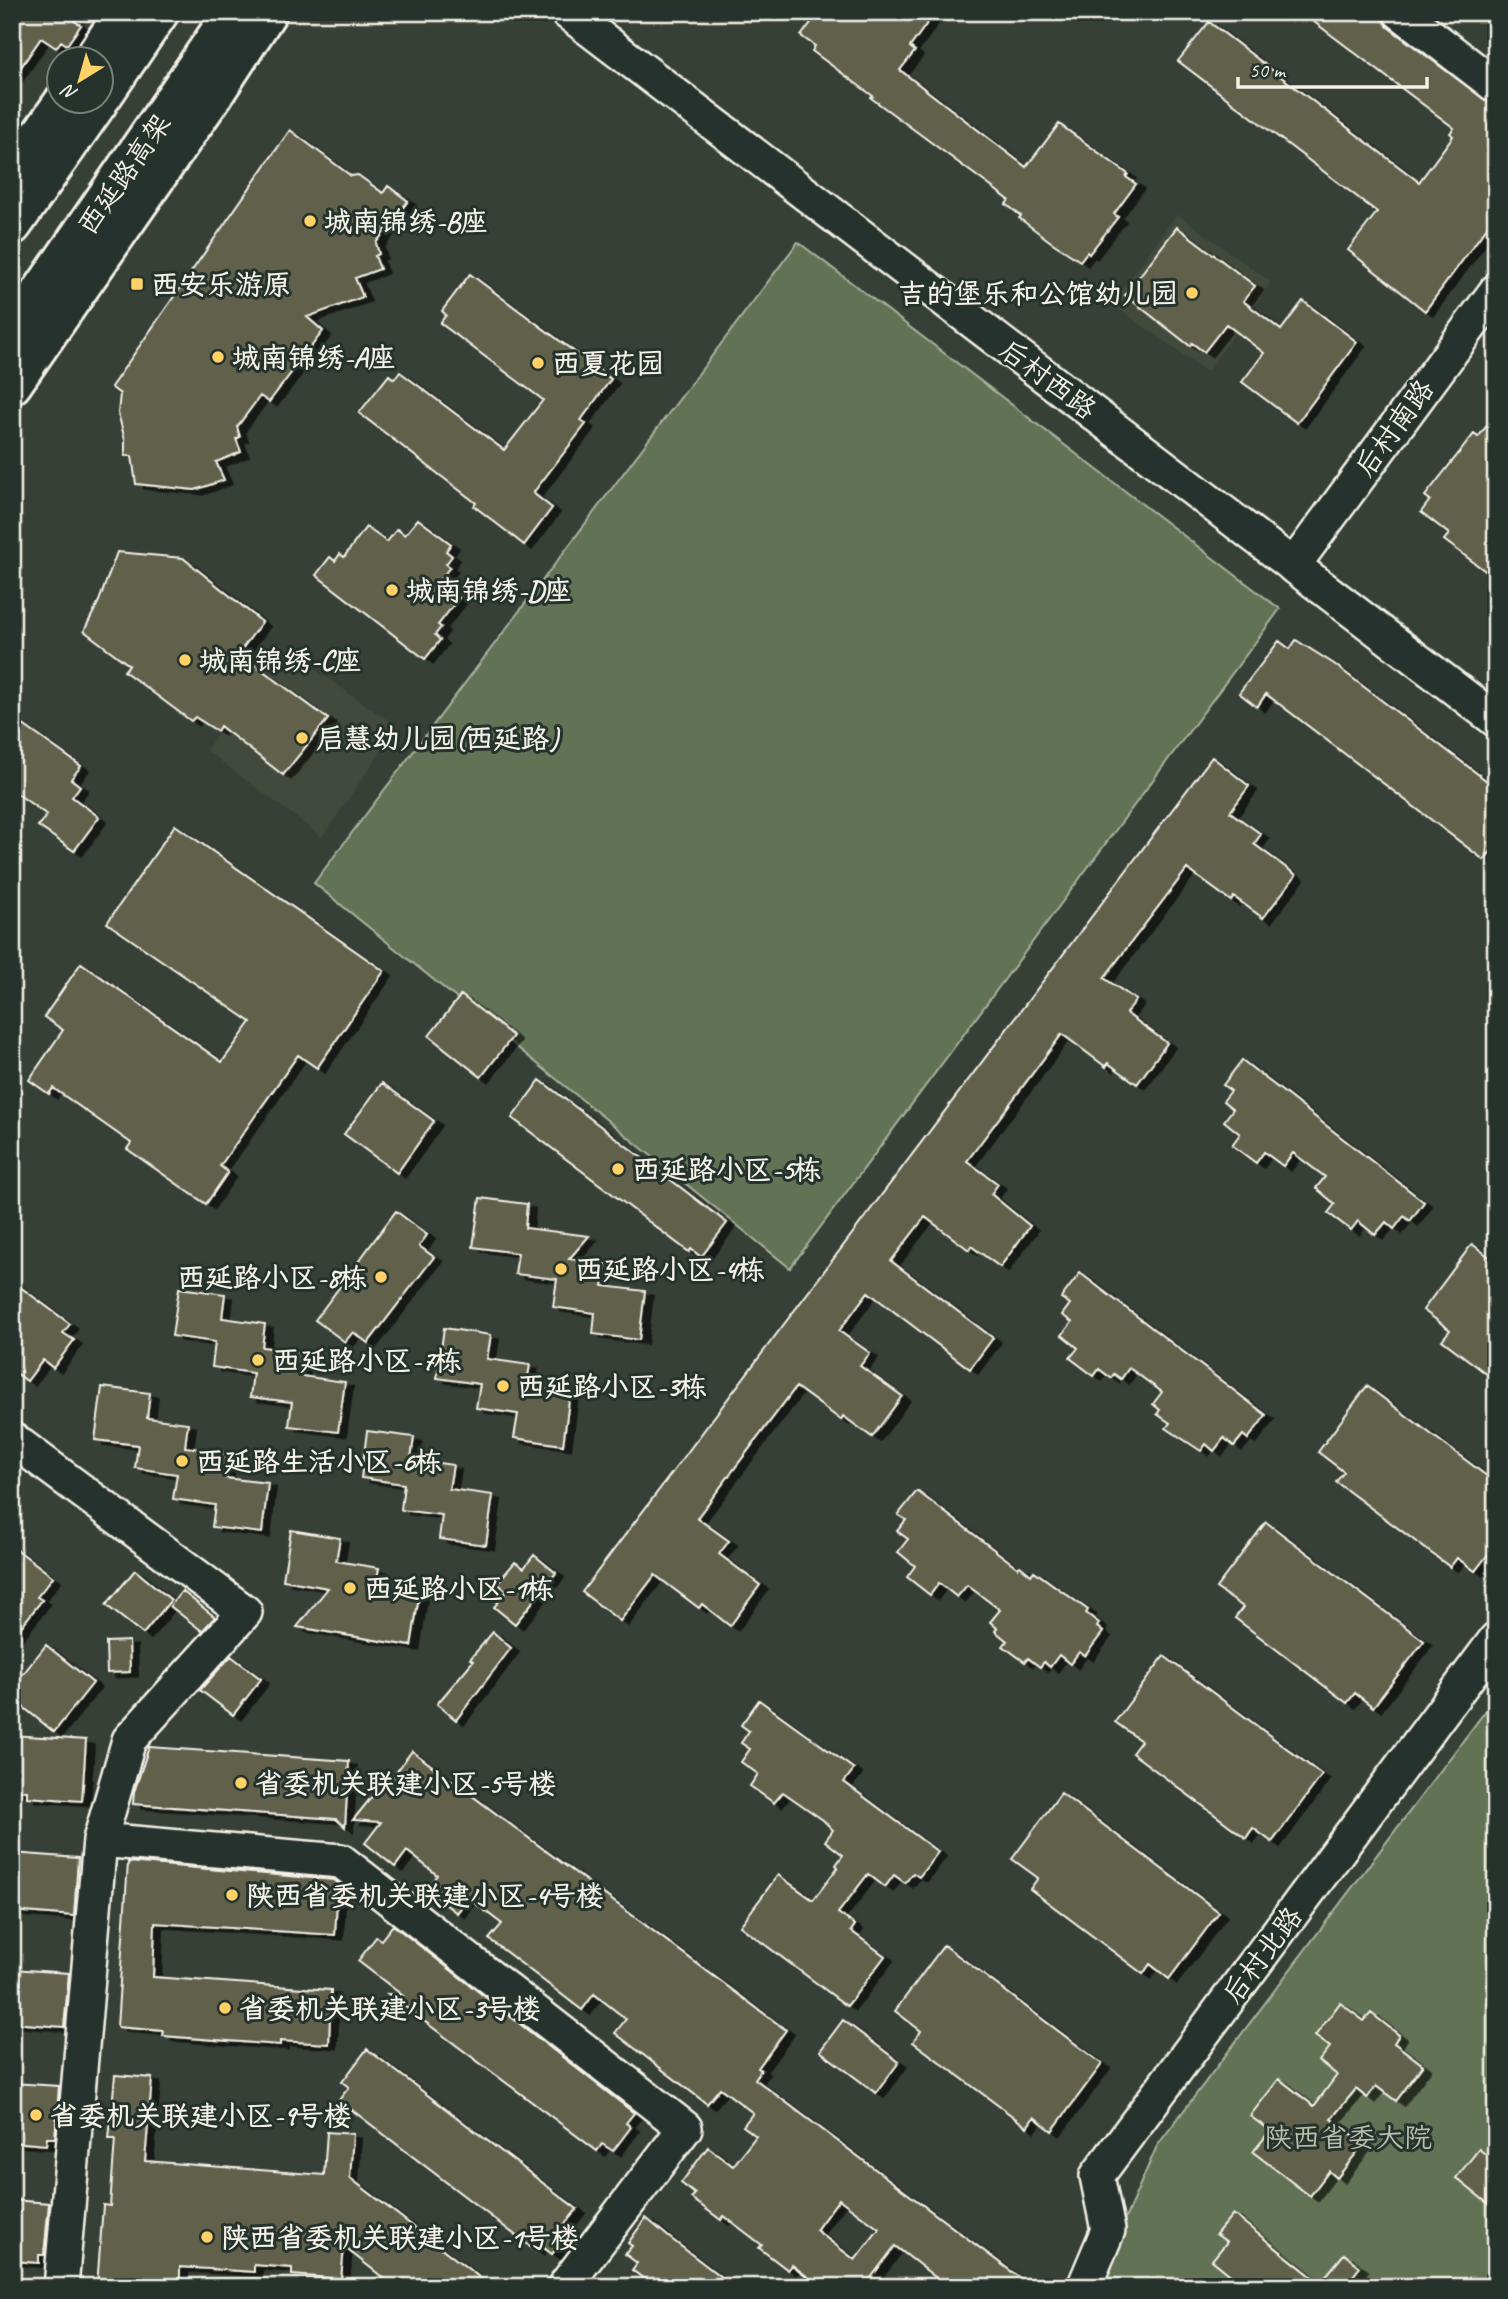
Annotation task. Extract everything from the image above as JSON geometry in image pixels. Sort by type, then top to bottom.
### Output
[{"type":"main road","points":[[102,46],[125,12]]},
{"type":"main road","points":[[116,75],[159,12]]},
{"type":"main road","name":"西延路高架","points":[[12,335],[234,12]]},
{"type":"main road","points":[[12,384],[267,12]]},
{"type":"main road","points":[[12,176],[54,116]]},
{"type":"main road","points":[[12,225],[88,116]]},
{"type":"street","name":"后村西路","points":[[566,12],[1496,720]]},
{"type":"street","points":[[1399,12],[1496,86]]},
{"type":"street","name":"后村南路","points":[[1293,566],[1496,291]]},
{"type":"street","points":[[12,1439],[245,1612],[129,1740],[100,1840],[61,2287]]},
{"type":"street","name":"后村北路","points":[[1084,2287],[1108,2230],[1097,2176],[1496,1639]]},
{"type":"street","points":[[100,1840],[341,1861],[685,2128],[564,2287]]},
{"type":"shaded area","name":"吉的堡乐和公馆幼儿园","points":[[1177,214],[1271,282],[1207,372],[1112,304]]},
{"type":"shaded area","name":"启慧幼儿园(西延路)","points":[[281,646],[398,727],[322,837],[206,750]]},
{"type":"green space","points":[[798,242],[1280,609],[790,1268],[314,883]]},
{"type":"green space","name":"陕西省委大院","points":[[1496,1697],[1496,2287],[1095,2287],[1157,2146]]},
{"type":"building","points":[[12,12],[80,12],[74,21],[81,25],[67,45],[61,41],[57,46],[53,46],[41,38],[12,80]]},
{"type":"building","points":[[819,12],[935,12],[910,47],[915,51],[900,70],[1026,167],[1059,124],[1128,174],[1126,177],[1136,184],[1114,214],[1118,217],[1089,254],[1087,252],[1080,261],[1051,242],[1019,218],[1021,216],[1006,204],[1009,200],[812,51],[815,46],[801,36]]},
{"type":"building","points":[[1301,12],[1381,12],[1388,27],[1496,108],[1496,215],[1425,311],[1348,250],[1377,212],[1178,61],[1209,22],[1419,182],[1453,136],[1450,133],[1454,128]]},
{"type":"building","points":[[290,130],[351,176],[358,175],[383,193],[388,186],[408,201],[376,243],[379,254],[375,256],[380,269],[355,278],[363,297],[307,317],[323,331],[269,402],[260,396],[237,427],[240,437],[236,439],[241,452],[216,462],[224,480],[195,490],[136,484],[132,456],[125,456],[125,440],[118,413],[120,394],[111,387]]},
{"type":"building","points":[[1177,227],[1255,286],[1243,301],[1281,330],[1303,301],[1357,342],[1297,423],[1242,382],[1264,353],[1226,324],[1204,352],[1192,343],[1190,346],[1125,295]]},
{"type":"building","points":[[470,274],[611,379],[581,420],[586,424],[533,493],[552,508],[524,545],[474,506],[476,503],[359,413],[389,375],[394,379],[400,372],[504,450],[543,400],[440,323],[446,315],[442,311]]},
{"type":"building","points":[[1496,414],[1496,579],[1444,540],[1449,534],[1421,512],[1430,500],[1425,496],[1474,434],[1478,437]]},
{"type":"building","name":"城南锦绣-D座","points":[[418,519],[451,544],[446,551],[452,556],[446,564],[450,567],[438,582],[459,598],[438,625],[441,627],[435,635],[440,640],[425,659],[316,575],[330,557],[335,561],[340,554],[344,557],[366,527],[387,542],[397,529],[405,535]]},
{"type":"building","name":"城南锦绣-C座","points":[[117,552],[183,558],[262,622],[239,653],[328,719],[283,775],[220,726],[217,731],[195,717],[191,721],[124,671],[129,665],[84,631],[99,601]]},
{"type":"building","points":[[1296,640],[1334,664],[1496,788],[1496,845],[1484,860],[1266,694],[1257,707],[1239,693],[1279,641],[1290,649]]},
{"type":"building","points":[[12,717],[81,766],[71,779],[80,786],[72,797],[99,817],[74,851],[38,826],[47,815],[12,790]]},
{"type":"building","points":[[1212,757],[1249,786],[1230,812],[1261,834],[1254,844],[1296,875],[1263,918],[1234,897],[1231,901],[1187,869],[1104,978],[1136,1000],[1126,1013],[1167,1043],[1137,1084],[1108,1063],[1106,1067],[1062,1034],[967,1161],[998,1184],[991,1194],[1030,1226],[1000,1267],[971,1246],[969,1250],[925,1217],[891,1261],[993,1338],[970,1369],[868,1292],[839,1331],[870,1353],[860,1366],[902,1396],[872,1437],[843,1416],[841,1420],[796,1387],[697,1518],[729,1541],[719,1554],[760,1585],[730,1626],[702,1604],[699,1608],[655,1575],[620,1621],[582,1592]]},
{"type":"building","points":[[175,825],[384,971],[317,1068],[298,1055],[220,1166],[228,1172],[206,1204],[127,1149],[131,1143],[53,1088],[49,1094],[29,1080],[63,1030],[44,1017],[81,963],[222,1062],[251,1022],[107,923]]},
{"type":"building","points":[[461,995],[513,1036],[481,1077],[429,1036]]},
{"type":"building","points":[[1242,1060],[1424,1202],[1410,1221],[1404,1216],[1394,1229],[1386,1222],[1375,1235],[1358,1221],[1351,1230],[1328,1213],[1335,1204],[1316,1188],[1325,1177],[1293,1153],[1283,1166],[1264,1152],[1256,1163],[1232,1145],[1240,1134],[1224,1121],[1233,1109],[1223,1101],[1231,1091],[1223,1085]]},
{"type":"building","name":"西延路小区-5栋","points":[[540,1080],[727,1223],[701,1257],[691,1249],[689,1252],[512,1118]]},
{"type":"building","points":[[382,1083],[434,1121],[397,1173],[344,1134]]},
{"type":"building","name":"西延路小区-4栋","points":[[480,1198],[527,1204],[525,1228],[589,1236],[569,1259],[606,1264],[603,1286],[645,1291],[639,1340],[593,1334],[595,1313],[553,1307],[557,1279],[515,1274],[518,1253],[473,1247]]},
{"type":"building","name":"西延路小区-8栋","points":[[396,1211],[427,1235],[419,1246],[434,1257],[368,1343],[353,1332],[345,1342],[315,1320]]},
{"type":"building","points":[[1472,1244],[1496,1262],[1496,1381],[1442,1340],[1450,1330],[1423,1310]]},
{"type":"building","points":[[1080,1273],[1266,1415],[1248,1439],[1243,1435],[1234,1446],[1224,1438],[1214,1451],[1206,1444],[1201,1451],[1166,1428],[1170,1423],[1157,1414],[1160,1410],[1153,1404],[1162,1392],[1129,1368],[1121,1379],[1114,1374],[1111,1378],[1099,1369],[1094,1376],[1070,1358],[1078,1348],[1062,1335],[1072,1322],[1062,1315],[1070,1304],[1061,1298]]},
{"type":"building","points":[[12,1281],[70,1324],[63,1333],[74,1340],[53,1368],[43,1360],[27,1381],[12,1370]]},
{"type":"building","name":"西延路小区-7栋","points":[[179,1288],[225,1294],[222,1318],[265,1324],[262,1347],[304,1353],[301,1376],[345,1382],[338,1432],[289,1426],[292,1402],[250,1397],[253,1373],[212,1367],[215,1342],[172,1336]]},
{"type":"building","name":"西延路小区-3栋","points":[[444,1328],[491,1335],[487,1359],[530,1365],[526,1387],[570,1393],[563,1445],[514,1438],[518,1414],[476,1408],[480,1384],[437,1378]]},
{"type":"building","points":[[1367,1386],[1496,1483],[1496,1544],[1475,1571],[1457,1558],[1450,1567],[1336,1482],[1344,1472],[1318,1452]]},
{"type":"building","name":"西延路生活小区-6栋","points":[[102,1387],[150,1393],[147,1418],[188,1423],[185,1447],[228,1453],[225,1478],[268,1483],[262,1533],[212,1527],[215,1505],[173,1499],[177,1474],[135,1468],[138,1445],[95,1440]]},
{"type":"building","points":[[367,1431],[414,1437],[411,1459],[453,1465],[449,1489],[493,1495],[486,1545],[439,1539],[442,1515],[401,1510],[404,1484],[361,1478]]},
{"type":"building","points":[[917,1491],[1018,1568],[1020,1566],[1031,1575],[1034,1571],[1088,1610],[1086,1613],[1099,1623],[1097,1627],[1103,1632],[1085,1656],[1079,1652],[1070,1664],[1059,1655],[1050,1667],[1044,1662],[1040,1667],[1028,1658],[1025,1662],[1003,1646],[1007,1641],[995,1631],[997,1628],[990,1622],[1000,1610],[967,1585],[957,1597],[939,1583],[930,1595],[907,1577],[915,1566],[898,1552],[908,1539],[897,1531],[906,1520],[898,1515]]},
{"type":"building","points":[[1266,1522],[1424,1641],[1373,1707],[1355,1693],[1347,1703],[1235,1618],[1243,1607],[1216,1588]]},
{"type":"building","name":"西延路小区-1栋","points":[[291,1530],[340,1538],[336,1561],[379,1568],[375,1589],[419,1596],[411,1646],[297,1627],[328,1588],[283,1580]]},
{"type":"building","points":[[12,1546],[53,1577],[37,1597],[42,1600],[12,1638]]},
{"type":"building","points":[[534,1555],[556,1573],[515,1624],[494,1607],[507,1591],[497,1583],[515,1562],[524,1568]]},
{"type":"building","points":[[135,1570],[171,1600],[143,1634],[106,1605]]},
{"type":"building","points":[[182,1591],[215,1617],[202,1631],[170,1606]]},
{"type":"building","points":[[493,1632],[511,1648],[456,1720],[437,1704]]},
{"type":"building","points":[[129,1641],[130,1672],[107,1673],[106,1642]]},
{"type":"building","points":[[46,1645],[93,1683],[54,1732],[12,1698],[12,1688]]},
{"type":"building","points":[[231,1656],[261,1679],[233,1715],[200,1690]]},
{"type":"building","points":[[1164,1656],[1322,1775],[1272,1842],[1253,1828],[1246,1838],[1132,1753],[1141,1741],[1115,1722]]},
{"type":"building","points":[[759,1700],[854,1769],[844,1782],[938,1852],[919,1877],[913,1873],[905,1883],[894,1875],[885,1887],[868,1874],[838,1913],[855,1925],[851,1931],[885,1956],[847,2006],[740,1926],[778,1875],[813,1900],[838,1867],[836,1865],[843,1855],[825,1841],[833,1830],[823,1820],[783,1792],[774,1803],[750,1786],[758,1774],[741,1762],[750,1749],[741,1743],[749,1731],[741,1725]]},
{"type":"building","points":[[12,1735],[86,1740],[82,1801],[27,1797],[27,1791],[12,1790]]},
{"type":"building","name":"省委机关联建小区-5号楼","points":[[149,1747],[349,1761],[345,1827],[336,1819],[133,1804],[134,1792]]},
{"type":"building","points":[[412,1751],[786,2030],[758,2068],[761,2070],[755,2079],[1032,2287],[948,2287],[895,2246],[864,2287],[821,2287],[792,2265],[788,2270],[759,2248],[762,2245],[724,2216],[721,2220],[691,2198],[695,2194],[681,2183],[708,2147],[733,2166],[756,2136],[743,2126],[753,2113],[720,2088],[707,2104],[615,2033],[626,2019],[594,1994],[582,2010],[489,1939],[502,1924],[468,1898],[457,1913],[426,1890],[437,1875],[407,1851],[395,1867],[365,1843],[381,1822],[353,1820],[382,1784],[385,1787]],"holes":[[[839,2199],[879,2229],[855,2260],[816,2230]]]},
{"type":"building","points":[[1061,1793],[1219,1912],[1169,1979],[1150,1964],[1143,1974],[1030,1889],[1038,1878],[1012,1859]]},
{"type":"building","points":[[12,1853],[78,1858],[74,1916],[12,1911]]},
{"type":"building","points":[[128,1862],[334,1880],[338,1883],[335,1935],[155,1923],[153,1977],[331,1990],[329,2044],[280,2041],[280,2045],[163,2036],[164,2031],[117,2027]]},
{"type":"building","points":[[393,1925],[634,2113],[626,2123],[631,2127],[613,2151],[602,2144],[597,2151],[388,1994],[402,1995],[358,1961],[376,1937],[381,1940]]},
{"type":"building","points":[[944,1945],[1102,2064],[1052,2131],[1034,2117],[1027,2127],[913,2042],[921,2031],[895,2011]]},
{"type":"building","points":[[12,1969],[69,1973],[64,2027],[12,2023]]},
{"type":"building","points":[[1340,2003],[1364,2021],[1371,2013],[1399,2035],[1394,2043],[1423,2065],[1396,2101],[1376,2086],[1367,2098],[1356,2089],[1331,2119],[1364,2143],[1337,2178],[1329,2171],[1310,2196],[1253,2152],[1270,2131],[1250,2116],[1279,2079],[1314,2106],[1337,2075],[1319,2061],[1330,2047],[1315,2036]]},
{"type":"building","points":[[843,2020],[899,2062],[876,2093],[820,2051]]},
{"type":"building","points":[[367,2049],[577,2209],[565,2224],[572,2228],[552,2254],[540,2245],[536,2251],[339,2100],[349,2087],[342,2082]]},
{"type":"building","points":[[115,2075],[152,2078],[145,2161],[324,2175],[327,2132],[353,2134],[350,2178],[492,2287],[395,2287],[344,2247],[341,2279],[292,2275],[292,2268],[254,2265],[254,2272],[180,2267],[180,2287],[97,2287],[103,2205],[110,2206],[115,2139],[109,2139]]},
{"type":"building","name":"省委机关联建小区-9号楼","points":[[12,2083],[59,2086],[55,2138],[47,2138],[46,2145],[12,2142]]},
{"type":"building","points":[[1479,2149],[1496,2163],[1496,2210],[1456,2178]]},
{"type":"building","points":[[12,2200],[49,2203],[44,2255],[39,2255],[39,2263],[12,2261]]},
{"type":"building","points":[[1233,2214],[1320,2283],[1344,2254],[1360,2267],[1344,2287],[1245,2287],[1212,2260],[1227,2242],[1216,2234]]},
{"type":"building","points":[[646,2218],[734,2287],[655,2287],[632,2270],[637,2263],[625,2254],[632,2246],[628,2243]]},
{"type":"place","name":"城南锦绣-B座","points":[[310,221]]},
{"type":"place","name":"西安乐游原","points":[[137,284]]},
{"type":"place","name":"吉的堡乐和公馆幼儿园","points":[[1192,293]]},
{"type":"place","name":"城南锦绣-A座","points":[[218,357]]},
{"type":"place","name":"西夏花园","points":[[538,363]]},
{"type":"place","name":"城南锦绣-D座","points":[[392,590]]},
{"type":"place","name":"城南锦绣-C座","points":[[185,660]]},
{"type":"place","name":"启慧幼儿园(西延路)","points":[[302,738]]},
{"type":"place","name":"西延路小区-5栋","points":[[618,1169]]},
{"type":"place","name":"西延路小区-4栋","points":[[561,1269]]},
{"type":"place","name":"西延路小区-8栋","points":[[381,1277]]},
{"type":"place","name":"西延路小区-7栋","points":[[258,1360]]},
{"type":"place","name":"西延路小区-3栋","points":[[503,1386]]},
{"type":"place","name":"西延路生活小区-6栋","points":[[182,1461]]},
{"type":"place","name":"西延路小区-1栋","points":[[350,1588]]},
{"type":"place","name":"省委机关联建小区-5号楼","points":[[241,1783]]},
{"type":"place","name":"陕西省委机关联建小区-4号楼","points":[[232,1895]]},
{"type":"place","name":"省委机关联建小区-3号楼","points":[[225,2008]]},
{"type":"place","name":"省委机关联建小区-9号楼","points":[[36,2115]]},
{"type":"place","name":"陕西省委机关联建小区-1号楼","points":[[207,2237]]}]
